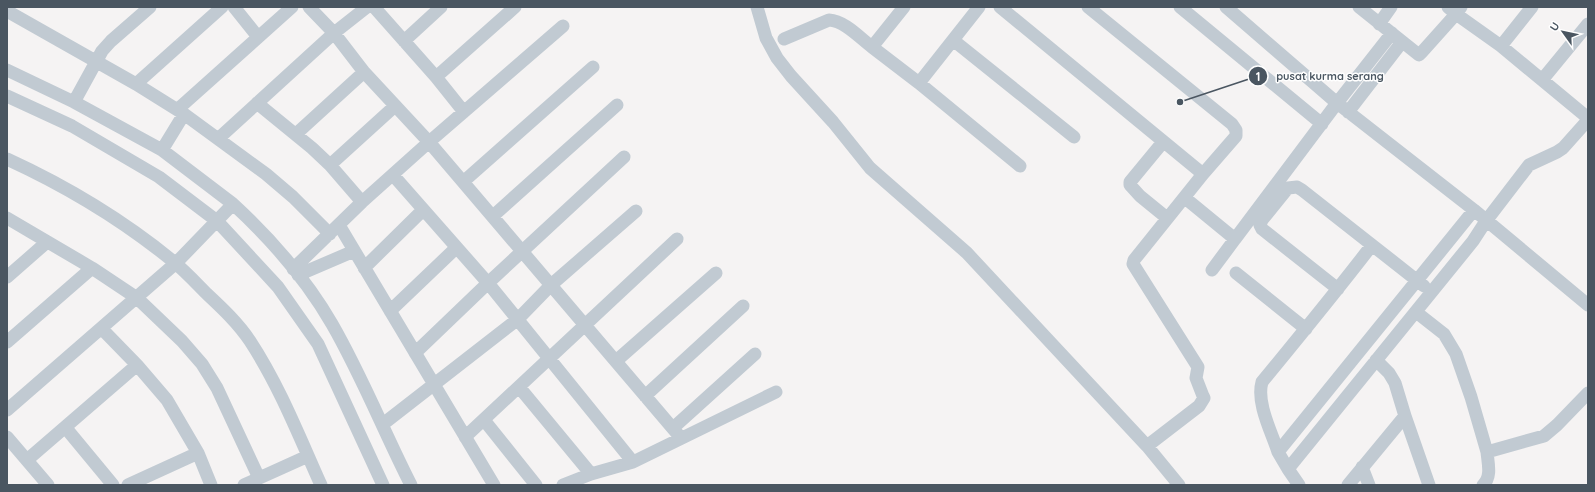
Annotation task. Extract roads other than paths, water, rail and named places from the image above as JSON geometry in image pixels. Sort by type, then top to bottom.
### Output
[{"type":"street","points":[[74,102],[96,61],[111,41],[150,7]]},
{"type":"street","points":[[136,84],[222,7]]},
{"type":"street","points":[[234,7],[258,38]]},
{"type":"street","points":[[162,150],[181,112],[292,7]]},
{"type":"street","points":[[310,7],[334,33],[364,72],[429,142],[677,433]]},
{"type":"street","points":[[219,138],[334,33],[367,7]]},
{"type":"street","points":[[374,7],[436,77],[464,112]]},
{"type":"street","points":[[436,77],[515,7]]},
{"type":"street","points":[[757,7],[766,38],[777,58],[791,76],[833,122],[870,168],[967,252],[1147,446],[1179,485]]},
{"type":"street","points":[[872,47],[904,7]]},
{"type":"street","points":[[919,82],[979,7]]},
{"type":"street","points":[[1000,7],[1203,174]]},
{"type":"street","points":[[1088,7],[1232,124],[1236,130],[1236,136],[1167,218],[1136,257],[1133,264],[1198,367],[1196,378],[1204,398],[1199,406],[1147,446]]},
{"type":"street","points":[[1180,7],[1322,124]]},
{"type":"street","points":[[1226,7],[1337,103],[1474,210],[1588,305]]},
{"type":"street","points":[[1288,469],[1473,241],[1486,221],[1529,165],[1558,152],[1588,119],[1455,9],[1420,54],[1417,54],[1359,7]]},
{"type":"street","points":[[1379,24],[1391,7]]},
{"type":"street","points":[[1501,46],[1532,7]]},
{"type":"street","points":[[404,41],[437,8]]},
{"type":"street","points":[[7,11],[136,84],[181,112],[219,138],[266,174],[335,230],[354,251],[494,485]]},
{"type":"street","points":[[784,39],[829,20],[841,23],[919,82],[1020,166]]},
{"type":"street","points":[[1542,80],[1588,24]]},
{"type":"street","points":[[295,272],[362,202],[563,26]]},
{"type":"street","points":[[1212,270],[1337,103],[1392,33]]},
{"type":"street","points":[[953,40],[1074,137]]},
{"type":"street","points":[[1348,112],[1402,42]]},
{"type":"street","points":[[463,182],[593,67]]},
{"type":"street","points":[[7,70],[74,102],[162,150],[225,212],[318,344],[383,485]]},
{"type":"street","points":[[296,134],[364,72]]},
{"type":"street","points":[[7,96],[72,126],[159,177],[225,212],[269,239],[282,253],[331,323],[383,424],[411,485]]},
{"type":"street","points":[[257,103],[296,134],[330,165],[362,202]]},
{"type":"street","points":[[492,216],[617,105]]},
{"type":"street","points":[[330,165],[395,106]]},
{"type":"street","points":[[1163,142],[1134,176],[1130,182],[1130,185],[1140,196],[1167,218]]},
{"type":"street","points":[[415,353],[488,282],[624,157]]},
{"type":"street","points":[[7,159],[31,170],[137,234],[176,263],[232,317],[265,365],[321,485]]},
{"type":"street","points":[[393,175],[456,248],[488,282],[633,462]]},
{"type":"street","points":[[1338,289],[1262,229],[1260,225],[1262,220],[1288,188],[1298,187],[1431,291]]},
{"type":"street","points":[[1185,198],[1235,239]]},
{"type":"street","points":[[364,268],[423,210]]},
{"type":"street","points":[[383,424],[518,319],[551,285],[636,210]]},
{"type":"street","points":[[1278,452],[1474,210]]},
{"type":"street","points":[[7,410],[102,329],[176,263],[225,212]]},
{"type":"street","points":[[7,218],[92,268],[137,298],[182,341],[202,364],[226,405],[259,478]]},
{"type":"street","points":[[465,437],[678,239]]},
{"type":"street","points":[[7,276],[47,242]]},
{"type":"street","points":[[1299,485],[1278,452],[1262,404],[1260,390],[1262,382],[1372,245]]},
{"type":"street","points":[[390,311],[456,248]]},
{"type":"street","points":[[295,272],[354,251]]},
{"type":"street","points":[[7,342],[92,268]]},
{"type":"street","points":[[616,361],[716,273]]},
{"type":"street","points":[[1236,274],[1306,329]]},
{"type":"street","points":[[645,396],[743,306]]},
{"type":"street","points":[[1416,312],[1444,334],[1456,354],[1471,397],[1487,452],[1489,475],[1487,480],[1482,485]]},
{"type":"street","points":[[102,329],[137,365],[167,400],[198,453],[211,485]]},
{"type":"street","points":[[677,433],[755,354]]},
{"type":"street","points":[[1376,360],[1389,373],[1395,383],[1429,485]]},
{"type":"street","points":[[27,460],[137,365]]},
{"type":"street","points":[[519,387],[591,474]]},
{"type":"street","points":[[563,485],[591,474],[633,462],[677,433],[776,392]]},
{"type":"street","points":[[1487,452],[1544,436],[1557,425],[1588,393]]},
{"type":"street","points":[[1348,485],[1405,416]]},
{"type":"street","points":[[484,420],[536,485]]},
{"type":"street","points":[[65,427],[114,485]]},
{"type":"street","points":[[7,437],[48,485]]},
{"type":"street","points":[[128,485],[198,453]]},
{"type":"street","points":[[244,485],[308,456]]},
{"type":"street","points":[[1362,467],[1369,485]]},
{"type":"place","name":"pusat kurma serang","points":[[1180,102]]}]
